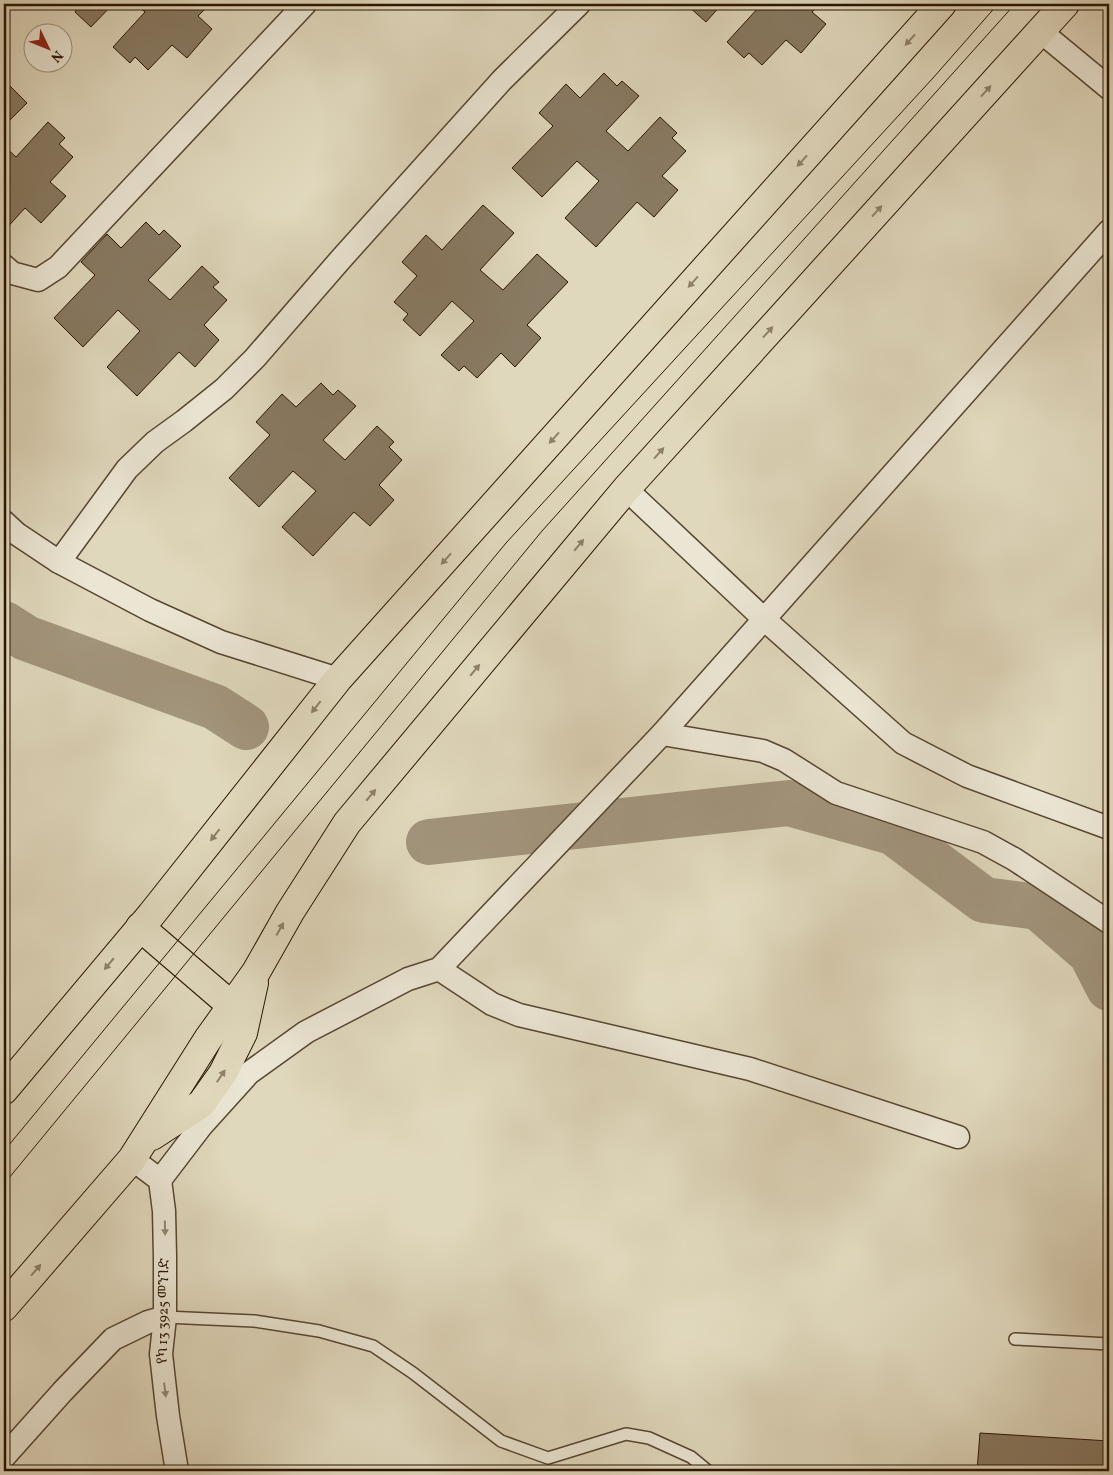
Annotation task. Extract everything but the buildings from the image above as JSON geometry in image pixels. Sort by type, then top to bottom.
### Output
[{"type":"main road","points":[[4,1090],[140,927],[338,679],[942,4]]},
{"type":"main road","points":[[4,1306],[138,1150],[208,1039],[256,972],[290,912],[347,823],[626,489],[1065,4]]},
{"type":"main road","points":[[140,927],[232,1006]]},
{"type":"main road","points":[[138,1150],[201,1104],[223,1074],[243,1033],[256,972]]},
{"type":"street","points":[[4,266],[12,273],[38,280],[58,267],[305,4]]},
{"type":"street","points":[[59,562],[127,470],[155,442],[184,422],[224,389],[255,358],[502,80],[579,4]]},
{"type":"street","points":[[1040,31],[1109,88]]},
{"type":"street","points":[[138,1150],[160,1180],[202,1125],[249,1073],[306,1032],[408,979],[439,969],[662,734],[1109,231]]},
{"type":"street","points":[[626,489],[764,619],[903,743],[967,776],[1109,828]]},
{"type":"street","points":[[4,522],[59,562],[150,610],[221,642],[338,679]]},
{"type":"street","points":[[662,734],[763,751],[784,760],[836,793],[983,842],[1014,859],[1109,922]]},
{"type":"street","points":[[439,969],[492,1004],[519,1016],[750,1069],[958,1137]]},
{"type":"street","name":"የካ 13 3925 መንገድ","points":[[160,1180],[164,1211],[165,1317],[161,1354],[177,1471]]},
{"type":"street","points":[[4,1457],[113,1339],[148,1322],[165,1317]]},
{"type":"lane","points":[[165,1317],[254,1321],[318,1331],[373,1346],[413,1373],[501,1441],[548,1458],[626,1434],[649,1438],[691,1457],[708,1471]]},
{"type":"lane","points":[[1015,1339],[1109,1344]]},
{"type":"waterway","points":[[4,624],[26,638],[215,707],[246,727]]},
{"type":"waterway","points":[[429,842],[789,803],[893,832],[984,900],[1038,907],[1091,953],[1109,988]]},
{"type":"tram line","points":[[4,1151],[506,543],[933,78],[998,4]]},
{"type":"tram line","points":[[4,1184],[542,531],[1015,4]]}]
